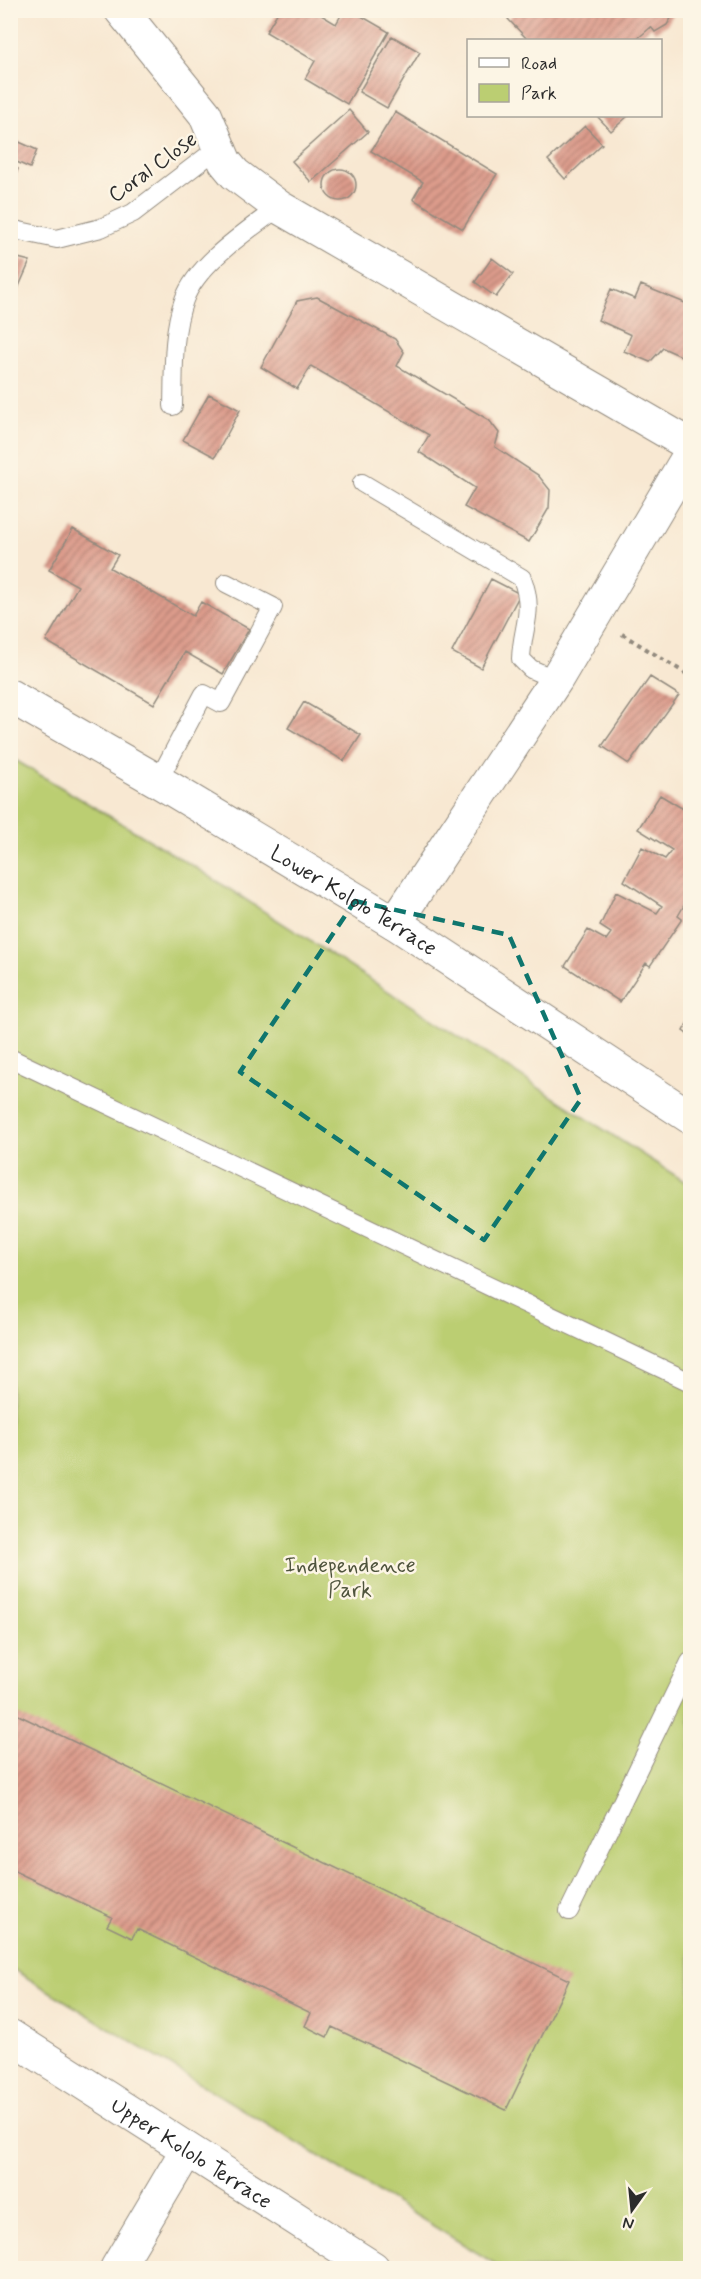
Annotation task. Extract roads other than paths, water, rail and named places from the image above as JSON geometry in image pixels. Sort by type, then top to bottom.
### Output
[{"type":"street","points":[[121,10],[205,114],[218,148],[235,174],[279,207],[690,445]]},
{"type":"street","points":[[395,923],[556,680],[690,453]]},
{"type":"street","name":"Lower Kololo Terrace","points":[[10,696],[158,781],[395,923],[690,1117]]},
{"type":"street","name":"Upper Kololo Terrace","points":[[10,2036],[374,2268]]},
{"type":"street","points":[[117,2268],[187,2150]]},
{"type":"lane","name":"Coral Close","points":[[10,229],[57,239],[101,228],[133,213],[218,148]]},
{"type":"lane","points":[[173,406],[177,334],[184,299],[200,273],[279,207]]},
{"type":"lane","points":[[362,483],[522,578],[529,596],[528,622],[521,659],[531,669],[556,680]]},
{"type":"lane","points":[[158,781],[204,694],[221,703],[273,607],[226,583]]},
{"type":"lane","points":[[10,1058],[690,1382]]},
{"type":"lane","points":[[569,1911],[690,1662]]},
{"type":"park label","name":"Independence Park","points":[[350,1577]]}]
